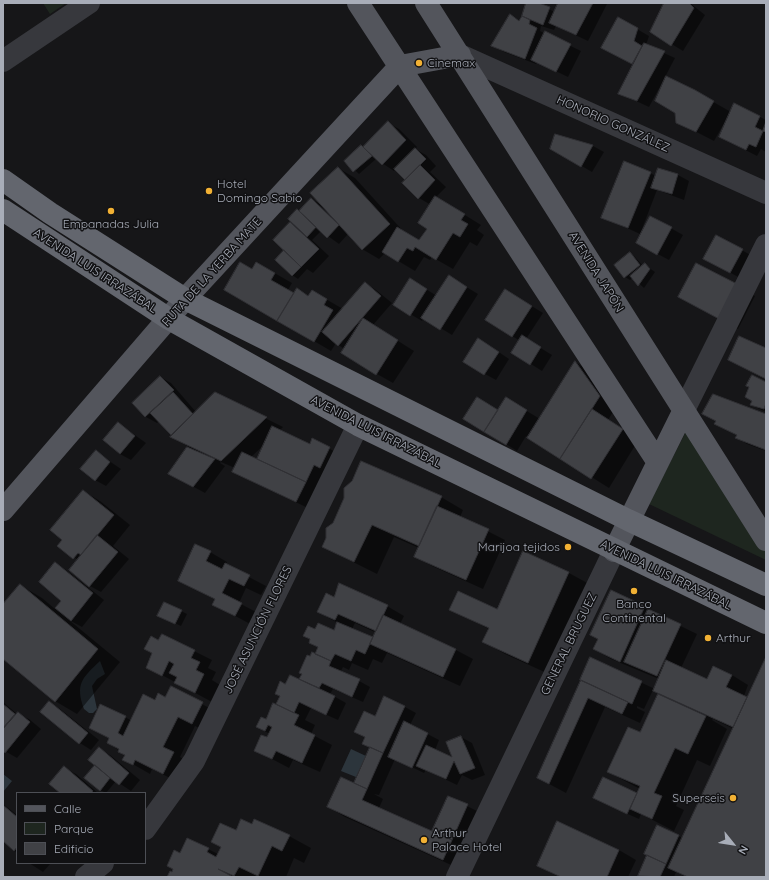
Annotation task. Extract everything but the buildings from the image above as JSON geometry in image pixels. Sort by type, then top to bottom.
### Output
[{"type":"highway","name":"AVENIDA LUIS IRRAZÁBAL","points":[[3,180],[50,213],[185,299],[628,520],[766,585]]},
{"type":"highway","name":"AVENIDA LUIS IRRAZÁBAL","points":[[3,210],[169,319],[358,425],[766,623]]},
{"type":"main road","points":[[358,3],[657,461]]},
{"type":"main road","name":"AVENIDA JAPÓN","points":[[426,3],[683,412],[766,540]]},
{"type":"main road","points":[[400,66],[460,55]]},
{"type":"main road","name":"RUTA DE LA YERBA MATE","points":[[3,510],[185,299],[400,66]]},
{"type":"main road","name":"GENERAL BRUGUEZ","points":[[614,550],[657,461],[683,412]]},
{"type":"street","points":[[3,61],[89,3]]},
{"type":"street","name":"HONORIO GONZÁLEZ","points":[[460,55],[766,193]]},
{"type":"street","points":[[683,412],[766,245]]},
{"type":"street","name":"JOSÉ ASUNCIÓN FLORES","points":[[146,828],[194,761],[358,425]]},
{"type":"street","name":"GENERAL BRUGUEZ","points":[[457,877],[614,550]]},
{"type":"street","points":[[86,877],[102,864]]},
{"type":"green space","points":[[43,3],[66,3],[50,14]]},
{"type":"green space","points":[[692,420],[766,529],[766,560],[649,504]]},
{"type":"shaded area","points":[[100,661],[105,674],[97,679],[92,686],[97,709],[93,713],[89,713],[84,709],[81,700],[80,687],[85,677]]},
{"type":"shaded area","points":[[351,749],[366,756],[356,777],[341,771]]},
{"type":"shaded area","points":[[3,774],[12,781],[3,792]]},
{"type":"place","name":"Cinemax","points":[[419,63]]},
{"type":"place","name":"Hotel Domingo Sabio","points":[[209,191]]},
{"type":"place","name":"Empanadas Julia","points":[[111,211]]},
{"type":"place","name":"Marijoa tejidos","points":[[568,547]]},
{"type":"place","name":"Banco Continental","points":[[634,591]]},
{"type":"place","name":"Arthur","points":[[708,638]]},
{"type":"place","name":"Superseis","points":[[733,798]]},
{"type":"place","name":"Arthur Palace Hotel","points":[[424,840]]}]
